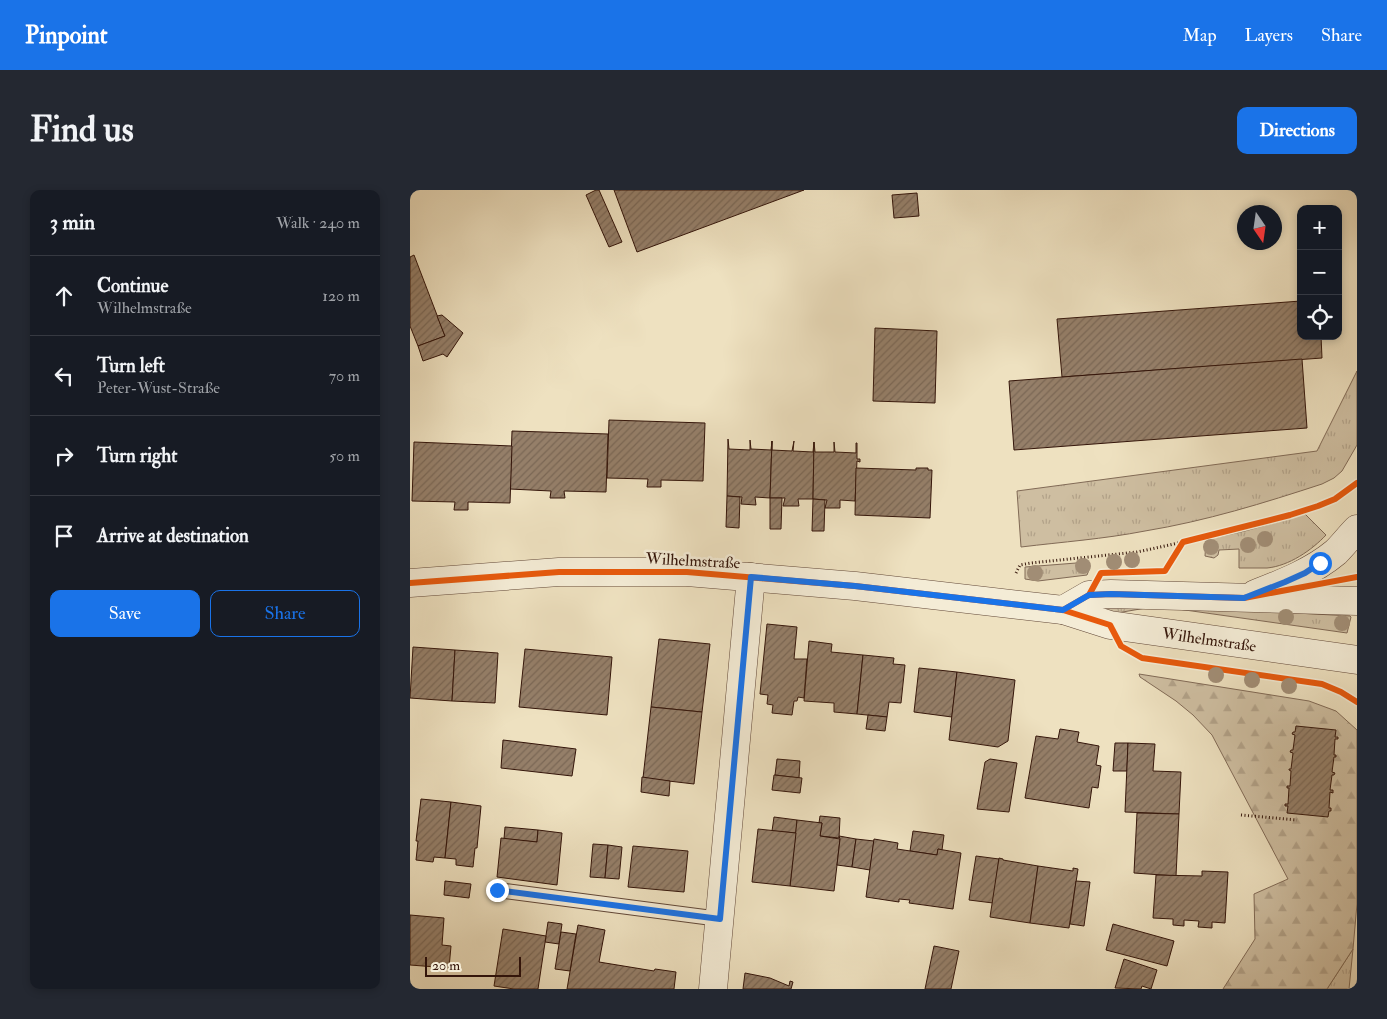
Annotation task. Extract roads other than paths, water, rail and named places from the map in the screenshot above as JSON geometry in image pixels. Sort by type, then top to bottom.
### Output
[{"type":"street","points":[[1244,598],[1305,573],[1336,552],[1357,529]]},
{"type":"street","name":"Wilhelmstraße","points":[[410,583],[524,574],[626,571],[687,572],[751,577],[855,586],[1063,610],[1110,625],[1357,660]]},
{"type":"street","points":[[713,989],[751,577]]},
{"type":"street","points":[[1063,610],[1089,595],[1120,594],[1357,601]]},
{"type":"lane","points":[[497,890],[720,919]]}]
